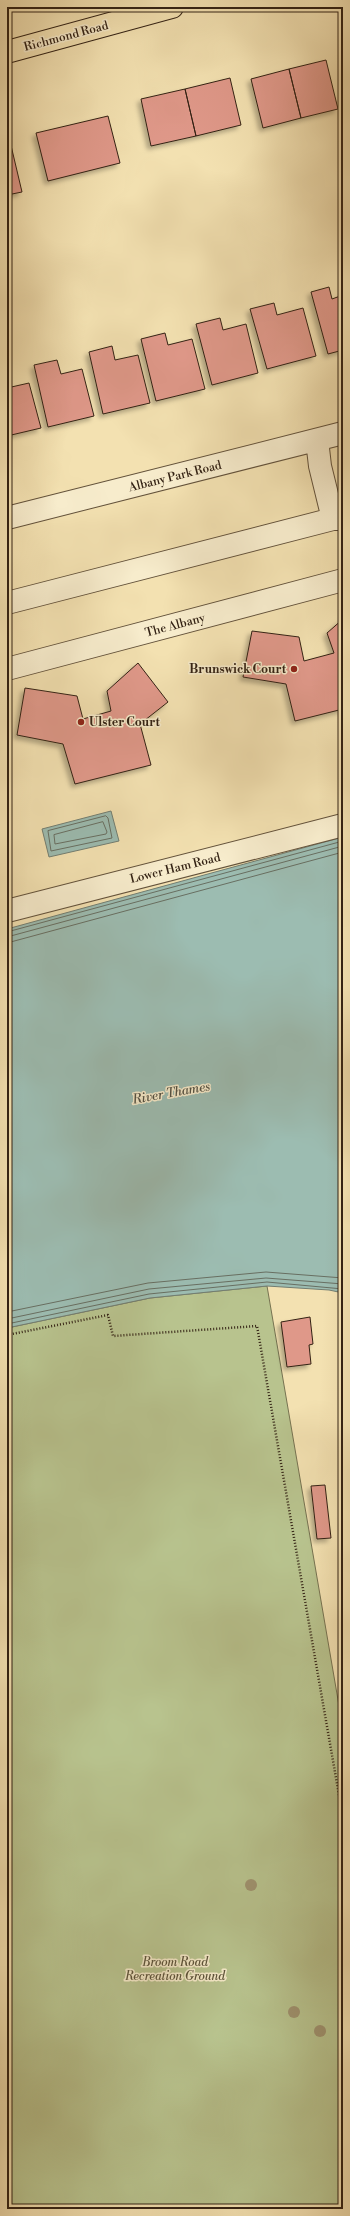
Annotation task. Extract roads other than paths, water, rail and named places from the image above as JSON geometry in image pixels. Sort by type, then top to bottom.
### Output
[{"type":"main road","name":"Richmond Road","points":[[7,52],[172,7]]},
{"type":"street","name":"Albany Park Road","points":[[7,518],[343,433]]},
{"type":"street","points":[[7,603],[338,519],[320,466],[317,440]]},
{"type":"street","name":"The Albany","points":[[7,669],[343,580]]},
{"type":"street","name":"Lower Ham Road","points":[[7,910],[343,825]]},
{"type":"water","points":[[111,811],[119,841],[49,857],[42,829]]},
{"type":"water","name":"River Thames","points":[[343,837],[343,1293],[329,1290],[267,1286],[150,1298],[7,1328],[7,929]]},
{"type":"place","name":"Brunswick Court","points":[[294,669]]},
{"type":"place","name":"Ulster Court","points":[[81,722]]},
{"type":"park label","name":"Broom Road Recreation Ground","points":[[175,1969]]}]
